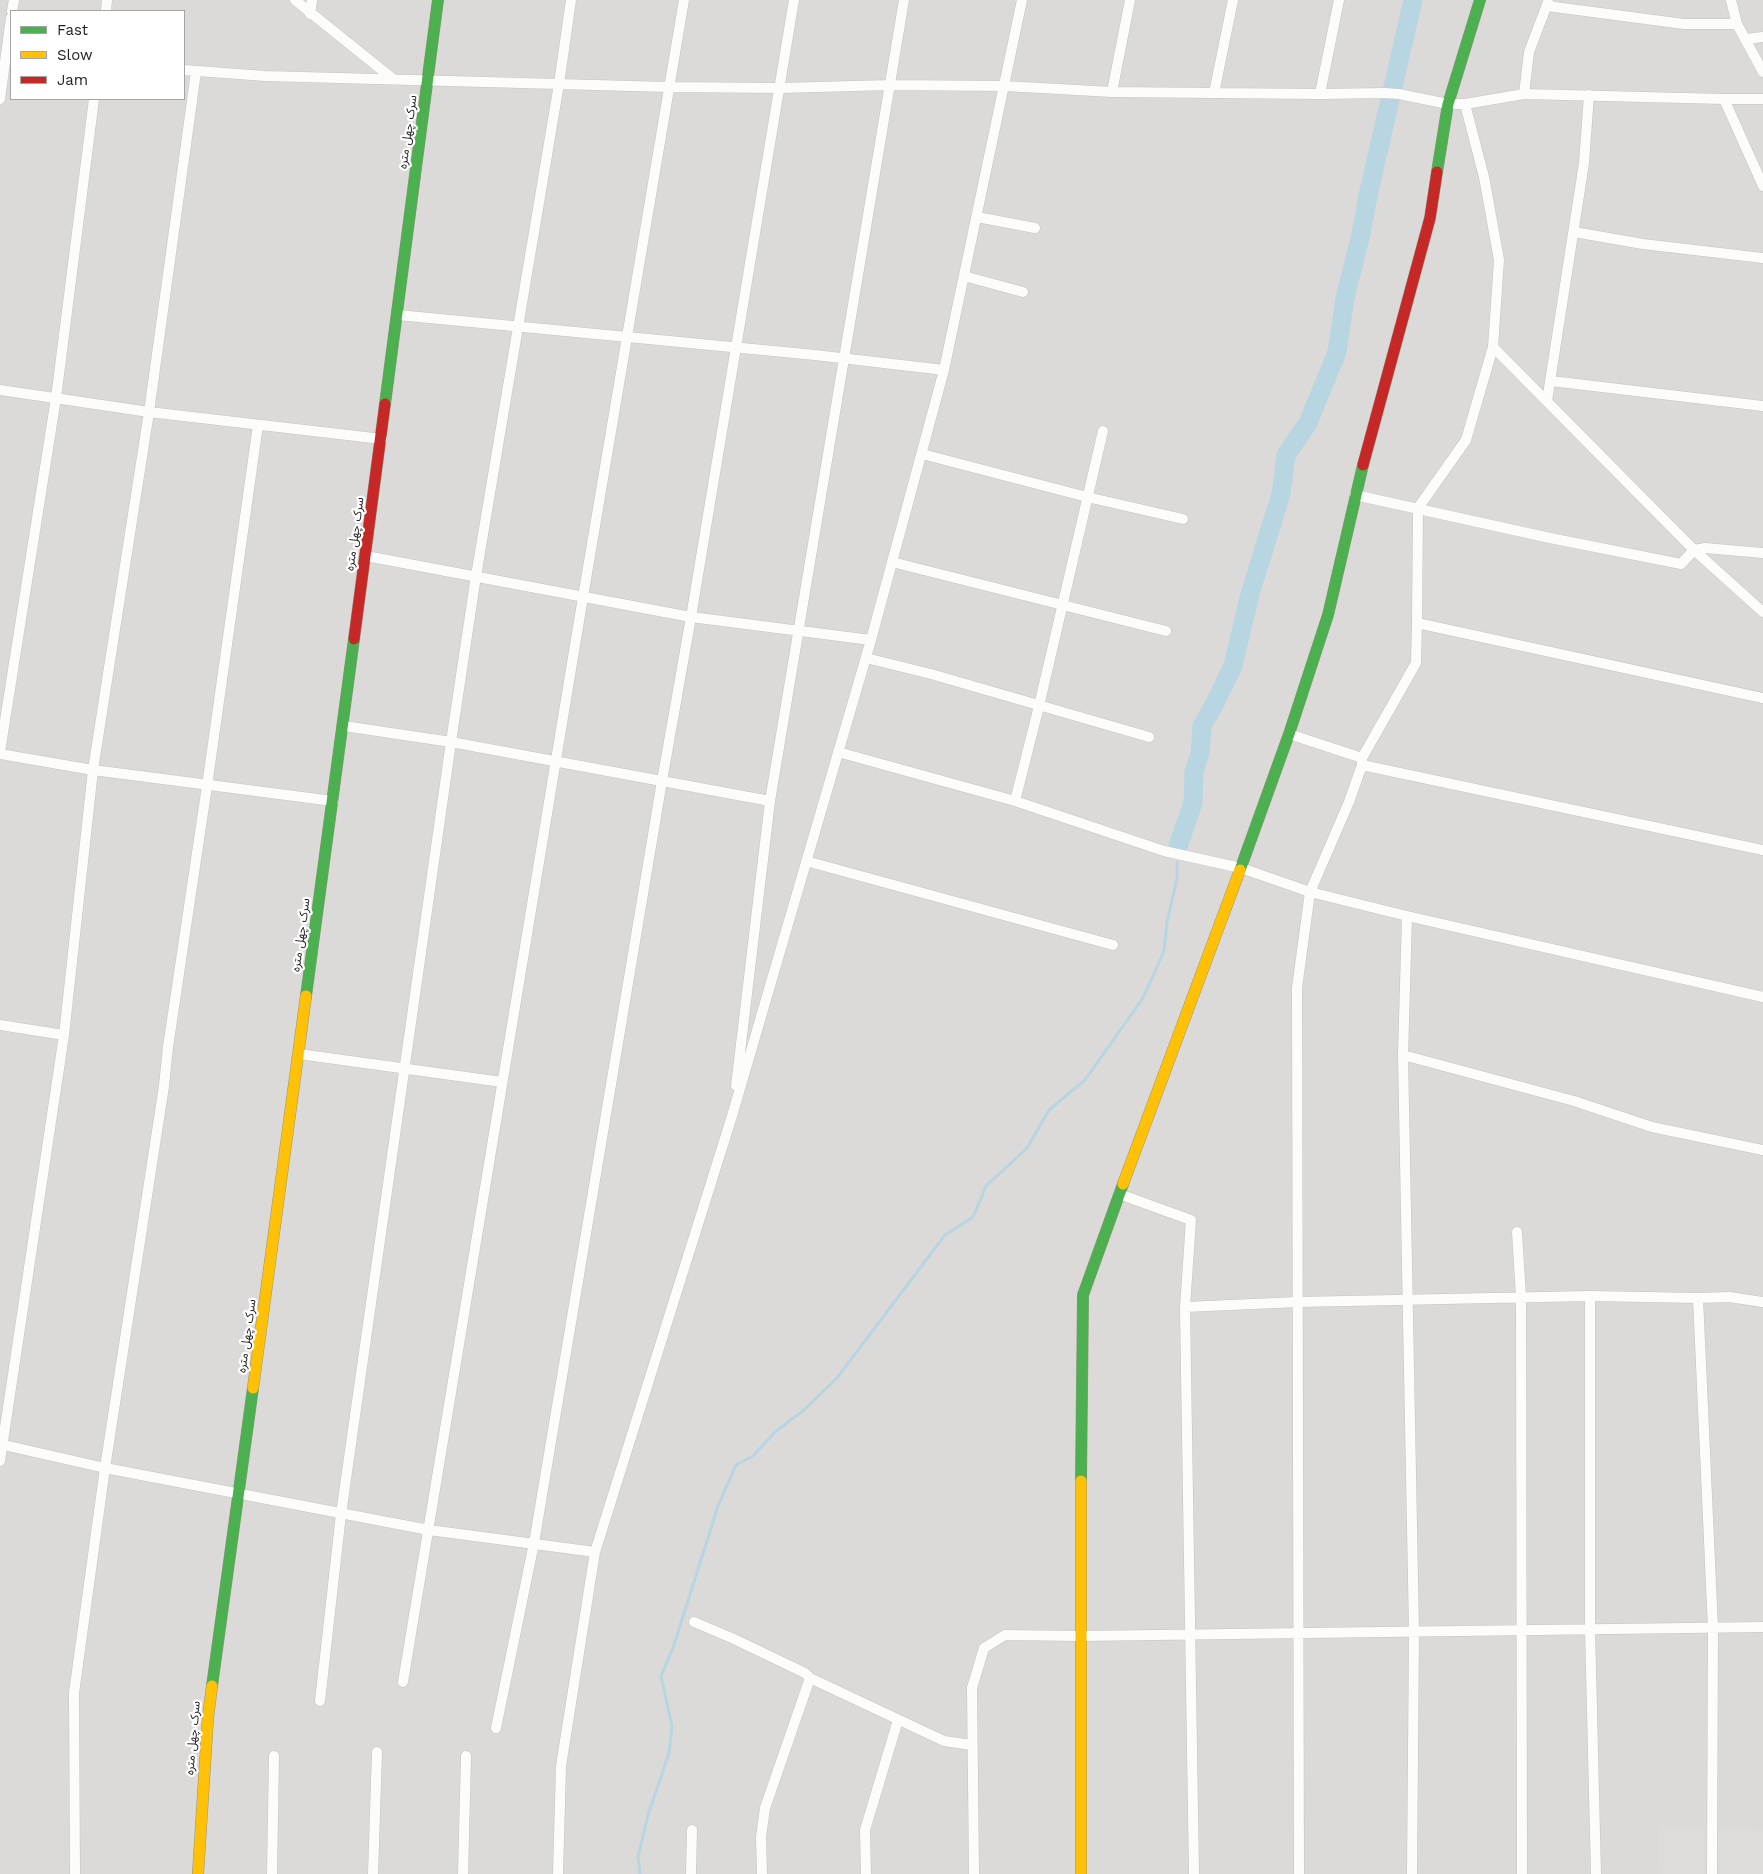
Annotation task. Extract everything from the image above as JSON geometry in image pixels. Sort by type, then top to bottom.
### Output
[{"type":"street","points":[[295,0],[310,14],[393,78]]},
{"type":"street","points":[[310,14],[312,0]]},
{"type":"street","name":"سرک چهل متره","points":[[198,1874],[208,1717],[334,801],[438,0]]},
{"type":"street","points":[[320,1701],[342,1514],[451,742],[476,576],[571,0]]},
{"type":"street","points":[[403,1682],[684,0]]},
{"type":"street","points":[[496,1728],[534,1543],[794,0]]},
{"type":"street","points":[[732,1116],[770,801],[904,0]]},
{"type":"street","points":[[558,1874],[561,1766],[595,1552],[732,1116],[871,640],[944,370],[1022,0]]},
{"type":"street","points":[[1112,92],[1130,0]]},
{"type":"street","points":[[1214,93],[1233,0]]},
{"type":"street","points":[[1320,94],[1339,0]]},
{"type":"street","points":[[1081,1874],[1080,1636],[1083,1295],[1241,868],[1289,734],[1328,615],[1355,495],[1430,218],[1448,104],[1480,0]]},
{"type":"street","points":[[1731,0],[1737,24],[1763,72]]},
{"type":"street","points":[[1524,94],[1529,52],[1548,3],[1684,24],[1737,24]]},
{"type":"street","points":[[0,99],[10,23]]},
{"type":"street","points":[[1746,39],[1763,37]]},
{"type":"street","points":[[185,70],[265,76],[393,78],[668,88],[780,88],[890,85],[1005,86],[1112,92],[1385,93],[1448,104],[1465,104],[1524,94],[1763,99]]},
{"type":"street","points":[[0,1461],[64,1035],[93,770],[149,412],[196,72]]},
{"type":"street","points":[[1547,401],[1584,163],[1589,95]]},
{"type":"street","points":[[1724,99],[1763,186]]},
{"type":"street","points":[[94,100],[56,398],[0,753],[93,770],[334,801]]},
{"type":"street","points":[[1299,1874],[1298,988],[1310,892],[1349,802],[1362,762],[1416,663],[1418,508],[1466,440],[1493,347],[1499,260],[1484,177],[1465,104]]},
{"type":"street","points":[[977,216],[1035,228]]},
{"type":"street","points":[[1574,232],[1643,244],[1763,258]]},
{"type":"street","points":[[964,276],[1023,292]]},
{"type":"street","points":[[398,315],[844,358],[944,370]]},
{"type":"street","points":[[1493,347],[1694,550],[1763,612]]},
{"type":"street","points":[[1551,381],[1763,406]]},
{"type":"street","points":[[0,390],[149,412],[382,439]]},
{"type":"street","points":[[75,1874],[74,1693],[105,1468],[164,1086],[168,1047],[258,425]]},
{"type":"street","points":[[1015,801],[1103,431]]},
{"type":"street","points":[[922,454],[1087,497],[1183,519]]},
{"type":"street","points":[[1355,495],[1550,538],[1681,564],[1694,550],[1705,548],[1763,553]]},
{"type":"street","points":[[366,556],[691,618],[871,640]]},
{"type":"street","points":[[892,562],[1166,631]]},
{"type":"street","points":[[1417,623],[1763,698]]},
{"type":"street","points":[[866,658],[931,674],[1149,737]]},
{"type":"street","points":[[344,726],[451,742],[770,801]]},
{"type":"street","points":[[1289,734],[1362,762],[1763,850]]},
{"type":"street","points":[[838,752],[1015,801],[1164,851],[1241,868],[1310,892],[1763,997]]},
{"type":"street","points":[[806,861],[1114,945]]},
{"type":"street","points":[[1407,916],[1403,1055],[1414,1631],[1412,1874]]},
{"type":"street","points":[[0,1026],[64,1035]]},
{"type":"street","points":[[299,1054],[405,1067],[502,1082]]},
{"type":"street","points":[[1403,1055],[1574,1101],[1652,1127],[1763,1150]]},
{"type":"street","points":[[1119,1194],[1191,1220],[1185,1307],[1194,1874]]},
{"type":"street","points":[[1516,1232],[1521,1297],[1522,1874]]},
{"type":"street","points":[[1185,1307],[1408,1299],[1590,1296],[1729,1297],[1763,1302]]},
{"type":"street","points":[[1590,1296],[1590,1629],[1596,1874]]},
{"type":"street","points":[[1698,1298],[1713,1628],[1712,1874]]},
{"type":"street","points":[[1,1445],[105,1468],[429,1530],[595,1552]]},
{"type":"street","points":[[694,1622],[743,1643],[805,1673],[810,1678],[944,1741],[972,1745]]},
{"type":"street","points":[[974,1874],[972,1688],[984,1648],[1005,1635],[1080,1636],[1190,1633],[1763,1627]]},
{"type":"street","points":[[762,1874],[761,1837],[765,1808],[810,1678]]},
{"type":"street","points":[[866,1874],[866,1830],[898,1720]]},
{"type":"street","points":[[373,1874],[377,1752]]},
{"type":"street","points":[[272,1874],[274,1756]]},
{"type":"street","points":[[464,1874],[466,1756]]},
{"type":"street","points":[[691,1874],[692,1830]]},
{"type":"shaded area","points":[[0,0],[1763,0],[1763,1874],[0,1874]]},
{"type":"shaded area","points":[[1658,1825],[1763,1830],[1763,1874],[1659,1874]]},
{"type":"waterway","points":[[1178,846],[1193,803],[1194,772],[1200,753],[1202,726],[1233,666],[1250,594],[1281,494],[1286,455],[1308,423],[1337,352],[1345,298],[1413,0]]},
{"type":"waterway","points":[[640,1874],[638,1857],[648,1815],[669,1753],[672,1726],[661,1676],[674,1645],[718,1506],[736,1465],[753,1456],[775,1432],[804,1410],[837,1378],[945,1235],[973,1217],[986,1186],[1027,1148],[1049,1110],[1085,1080],[1143,998],[1164,951],[1167,922],[1177,879],[1177,862]]},
{"type":"traffic: fast","points":[[385,404],[438,0]]},
{"type":"traffic: fast","points":[[1437,172],[1448,104],[1480,0]]},
{"type":"traffic: fast","points":[[1240,870],[1289,734],[1328,615],[1363,465]]},
{"type":"traffic: fast","points":[[306,996],[354,639]]},
{"type":"traffic: fast","points":[[1081,1481],[1083,1295],[1123,1184]]},
{"type":"traffic: fast","points":[[212,1686],[253,1388]]},
{"type":"traffic: slow","points":[[1123,1184],[1240,870]]},
{"type":"traffic: slow","points":[[253,1388],[306,996]]},
{"type":"traffic: slow","points":[[1081,1481],[1081,1874]]},
{"type":"traffic: slow","points":[[198,1874],[208,1717],[212,1686]]},
{"type":"traffic: jam","points":[[1363,465],[1430,218],[1437,172]]},
{"type":"traffic: jam","points":[[354,639],[385,404]]}]
